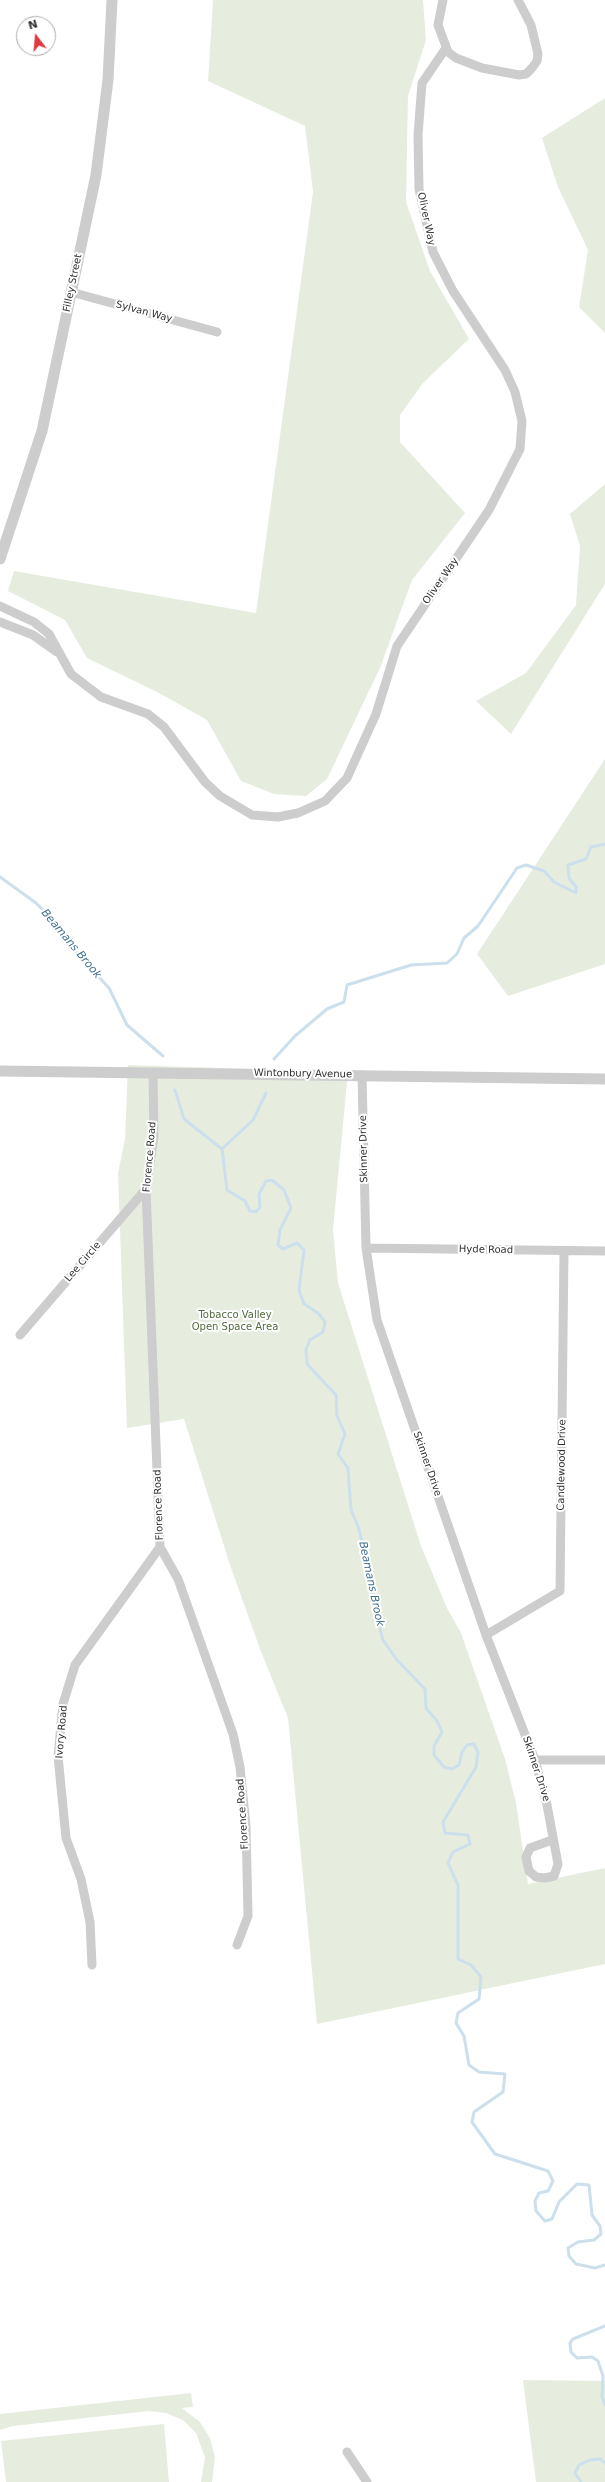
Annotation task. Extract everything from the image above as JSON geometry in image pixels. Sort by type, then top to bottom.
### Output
[{"type":"street","name":"Filley Street","points":[[0,559],[42,431],[96,175],[108,80],[112,0]]},
{"type":"street","points":[[443,0],[438,25],[446,48],[456,58],[482,68],[516,75],[528,72],[537,61],[538,54],[533,32],[518,0]]},
{"type":"street","name":"Oliver Way","points":[[0,606],[34,622],[49,634],[71,674],[101,697],[148,714],[164,727],[205,782],[220,796],[252,815],[278,817],[298,813],[325,801],[347,778],[376,714],[398,646],[489,510],[520,449],[522,422],[515,392],[504,370],[453,291],[433,252],[419,189],[418,135],[422,83],[446,48]]},
{"type":"street","name":"Sylvan Way","points":[[71,292],[217,332]]},
{"type":"street","name":"Oliver Way","points":[[0,622],[33,635],[58,652]]},
{"type":"street","name":"Wintonbury Avenue","points":[[0,1071],[605,1079]]},
{"type":"street","name":"Florence Road","points":[[153,1072],[154,1137],[146,1189],[160,1547],[178,1579],[233,1734],[240,1767],[246,1826],[248,1916],[237,1945]]},
{"type":"street","name":"Skinner Drive","points":[[362,1075],[366,1248],[377,1320],[486,1635],[535,1760],[547,1805],[552,1840]]},
{"type":"street","name":"Lee Circle","points":[[20,1335],[146,1189]]},
{"type":"street","name":"Hyde Road","points":[[366,1248],[564,1252],[605,1251]]},
{"type":"street","name":"Candlewood Drive","points":[[486,1635],[560,1591],[564,1252]]},
{"type":"street","name":"Ivory Road","points":[[92,1965],[89,1915],[81,1879],[66,1838],[58,1756],[63,1704],[75,1665],[160,1547]]},
{"type":"street","points":[[535,1760],[605,1760]]},
{"type":"street","points":[[347,2452],[367,2482]]},
{"type":"green space","points":[[213,0],[423,0],[426,40],[408,96],[406,202],[430,271],[469,339],[423,383],[400,415],[400,442],[465,513],[412,580],[380,668],[327,779],[306,796],[274,794],[241,781],[207,720],[159,693],[87,658],[65,620],[8,591],[14,571],[256,613],[313,192],[305,126],[208,81]]},
{"type":"green space","points":[[605,98],[605,333],[579,307],[588,250],[558,187],[542,138]]},
{"type":"green space","points":[[605,484],[605,584],[511,734],[476,701],[526,673],[576,605],[580,546],[570,514]]},
{"type":"green space","points":[[605,759],[605,964],[508,996],[477,954]]},
{"type":"green space","name":"Tobacco Valley Open Space Area","points":[[128,1065],[348,1072],[333,1230],[338,1283],[421,1546],[447,1608],[461,1633],[505,1759],[516,1803],[528,1884],[605,1868],[605,1964],[317,2024],[288,1718],[260,1649],[230,1565],[184,1419],[127,1428],[118,1173],[125,1139]]},
{"type":"green space","points":[[523,2380],[605,2381],[605,2482],[536,2482]]},
{"type":"green space","points":[[191,2393],[193,2407],[182,2408],[200,2422],[210,2438],[215,2457],[212,2482],[201,2482],[205,2457],[196,2433],[183,2420],[166,2413],[149,2411],[13,2426],[0,2430],[0,2414]]},
{"type":"green space","points":[[164,2424],[169,2482],[6,2482],[1,2441]]},
{"type":"waterway","points":[[274,1059],[295,1036],[327,1009],[344,1002],[347,985],[411,965],[447,963],[457,954],[464,938],[478,926],[517,868],[526,865],[544,871],[554,882],[576,893],[576,887],[569,878],[568,865],[586,859],[591,847],[605,844]]},
{"type":"waterway","name":"Beamans Brook","points":[[0,877],[36,903],[56,923],[67,942],[109,988],[127,1025],[163,1056]]},
{"type":"waterway","name":"Beamans Brook","points":[[175,1090],[184,1119],[222,1149],[227,1190],[245,1201],[250,1211],[256,1212],[260,1207],[259,1194],[266,1181],[272,1180],[284,1190],[291,1208],[280,1230],[278,1245],[283,1249],[297,1243],[304,1250],[299,1290],[304,1304],[318,1313],[325,1322],[323,1332],[310,1340],[306,1349],[307,1364],[336,1395],[337,1416],[345,1434],[338,1454],[348,1468],[351,1510],[358,1526],[366,1557],[373,1603],[383,1640],[397,1660],[425,1689],[426,1708],[437,1721],[442,1732],[434,1746],[434,1755],[444,1767],[452,1769],[459,1765],[462,1752],[467,1745],[474,1744],[478,1752],[476,1767],[443,1822],[445,1833],[468,1835],[470,1844],[453,1852],[448,1863],[458,1885],[458,1959],[471,1965],[481,1977],[479,1999],[458,2013],[456,2023],[464,2036],[469,2065],[479,2072],[505,2074],[503,2092],[474,2112],[472,2122],[495,2154],[548,2171],[553,2181],[548,2191],[539,2193],[535,2201],[536,2211],[545,2221],[552,2219],[559,2202],[577,2184],[589,2185],[592,2215],[600,2226],[601,2234],[594,2240],[578,2242],[568,2248],[569,2256],[576,2264],[595,2268],[605,2265]]},
{"type":"waterway","points":[[222,1149],[253,1120],[266,1093]]},
{"type":"waterway","name":"Beamans Brook","points":[[605,2326],[573,2339],[570,2343],[571,2352],[577,2358],[592,2357],[598,2361],[603,2376],[602,2397],[605,2405]]},
{"type":"waterway","name":"Beamans Brook","points":[[581,2482],[575,2473],[579,2465],[590,2460],[600,2459],[605,2463]]}]
